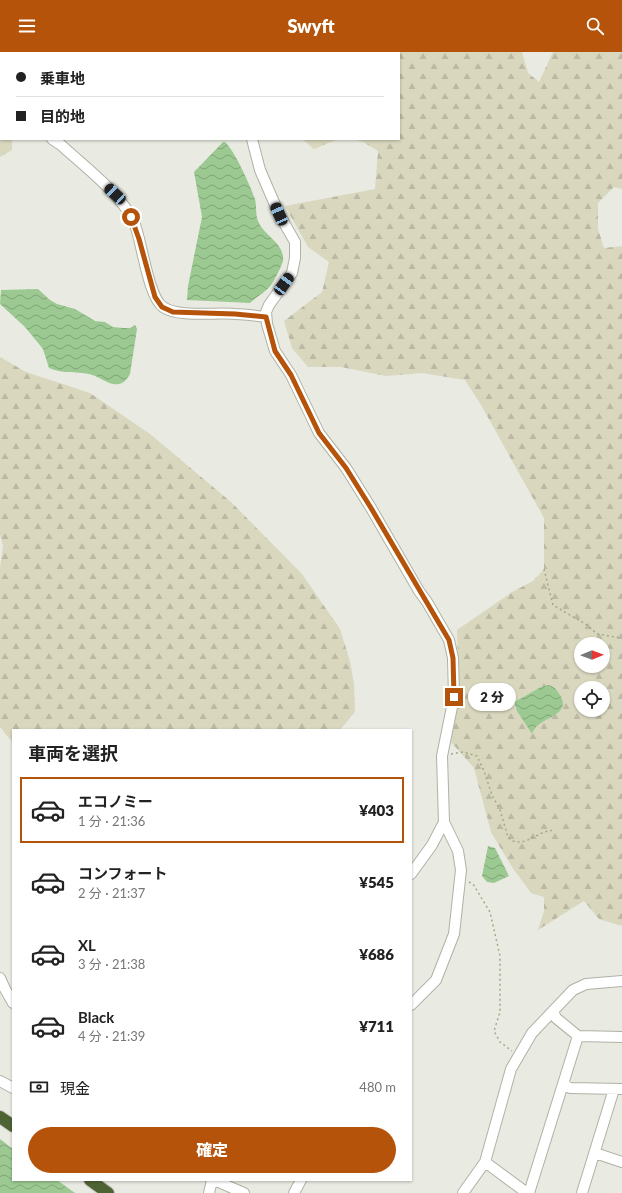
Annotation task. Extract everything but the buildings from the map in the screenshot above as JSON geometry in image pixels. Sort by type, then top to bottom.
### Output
[{"type":"highway","points":[[0,1117],[12,1125]]},
{"type":"highway","points":[[91,1181],[108,1193]]},
{"type":"street","points":[[54,140],[115,194],[128,209],[137,232],[155,297],[162,307],[173,312],[235,314],[266,317]]},
{"type":"street","points":[[252,140],[260,170],[279,214],[295,242],[295,258],[292,273],[269,305],[266,317],[275,351],[291,375],[319,433],[346,468],[449,640],[453,658],[454,697],[442,756],[444,822],[458,851],[460,877],[454,934],[436,980],[412,1004]]},
{"type":"street","points":[[412,873],[432,845],[444,822]]},
{"type":"street","points":[[0,978],[12,1001]]},
{"type":"street","points":[[463,1193],[485,1162],[510,1069],[532,1033],[573,990],[586,984],[622,981]]},
{"type":"street","points":[[553,1011],[556,1018],[578,1036],[622,1037]]},
{"type":"street","points":[[485,1162],[528,1193],[578,1036]]},
{"type":"street","points":[[0,1081],[12,1087]]},
{"type":"street","points":[[563,1084],[570,1088],[618,1089],[582,1193]]},
{"type":"street","points":[[595,1153],[622,1162]]},
{"type":"street","points":[[209,1193],[213,1181]]},
{"type":"street","points":[[215,1181],[244,1193]]},
{"type":"street","points":[[294,1193],[300,1181]]},
{"type":"path","points":[[544,569],[553,605],[597,634],[622,638]]},
{"type":"path","points":[[442,756],[463,752],[477,756],[492,795],[500,810],[508,837],[512,841],[526,841],[544,832],[554,830]]},
{"type":"path","points":[[460,877],[473,884],[490,912],[500,956],[500,1012],[494,1031],[500,1042],[519,1055]]},
{"type":"green space","points":[[400,52],[522,52],[528,73],[539,82],[553,52],[622,52],[622,189],[614,187],[598,203],[598,229],[604,248],[622,246],[622,926],[599,919],[584,901],[538,930],[544,911],[544,897],[531,893],[512,867],[491,832],[474,768],[451,742],[459,695],[457,630],[512,592],[533,581],[544,569],[544,518],[481,405],[465,380],[422,373],[386,376],[341,367],[308,367],[292,348],[284,321],[322,292],[329,262],[308,247],[285,206],[375,189],[378,151],[363,142],[356,140],[400,140]],"holes":[[[539,688],[547,720],[537,725],[532,734],[514,705],[515,701]]]},
{"type":"green space","points":[[0,140],[12,140],[12,150],[0,157]]},
{"type":"green space","points":[[303,140],[336,140],[314,149]]},
{"type":"green space","points":[[0,357],[26,372],[90,393],[150,434],[231,502],[302,574],[340,629],[350,661],[354,684],[355,712],[341,729],[12,729],[12,742],[0,727],[0,568],[3,546],[0,535]]},
{"type":"water","points":[[223,142],[229,146],[246,177],[255,199],[259,223],[278,245],[283,255],[283,261],[272,283],[250,303],[187,300],[188,286],[202,217],[194,172]]},
{"type":"water","points":[[38,289],[57,304],[75,309],[95,321],[105,322],[113,327],[123,328],[130,328],[135,325],[137,329],[130,374],[125,380],[121,383],[112,384],[89,374],[58,371],[49,368],[43,349],[25,327],[0,304],[1,290]]},
{"type":"water","points":[[548,685],[554,687],[559,693],[563,701],[562,706],[556,714],[537,726],[532,734],[517,711],[514,702],[539,688]]},
{"type":"water","points":[[488,846],[495,848],[509,876],[494,883],[487,882],[482,876]]},
{"type":"water","points":[[0,1139],[12,1148],[12,1181],[58,1181],[75,1193],[0,1193]]},
{"type":"route","points":[[131,217],[135,224],[155,297],[162,307],[173,312],[235,314],[266,317],[275,351],[291,375],[319,433],[346,468],[449,640],[453,658],[454,697]]}]
